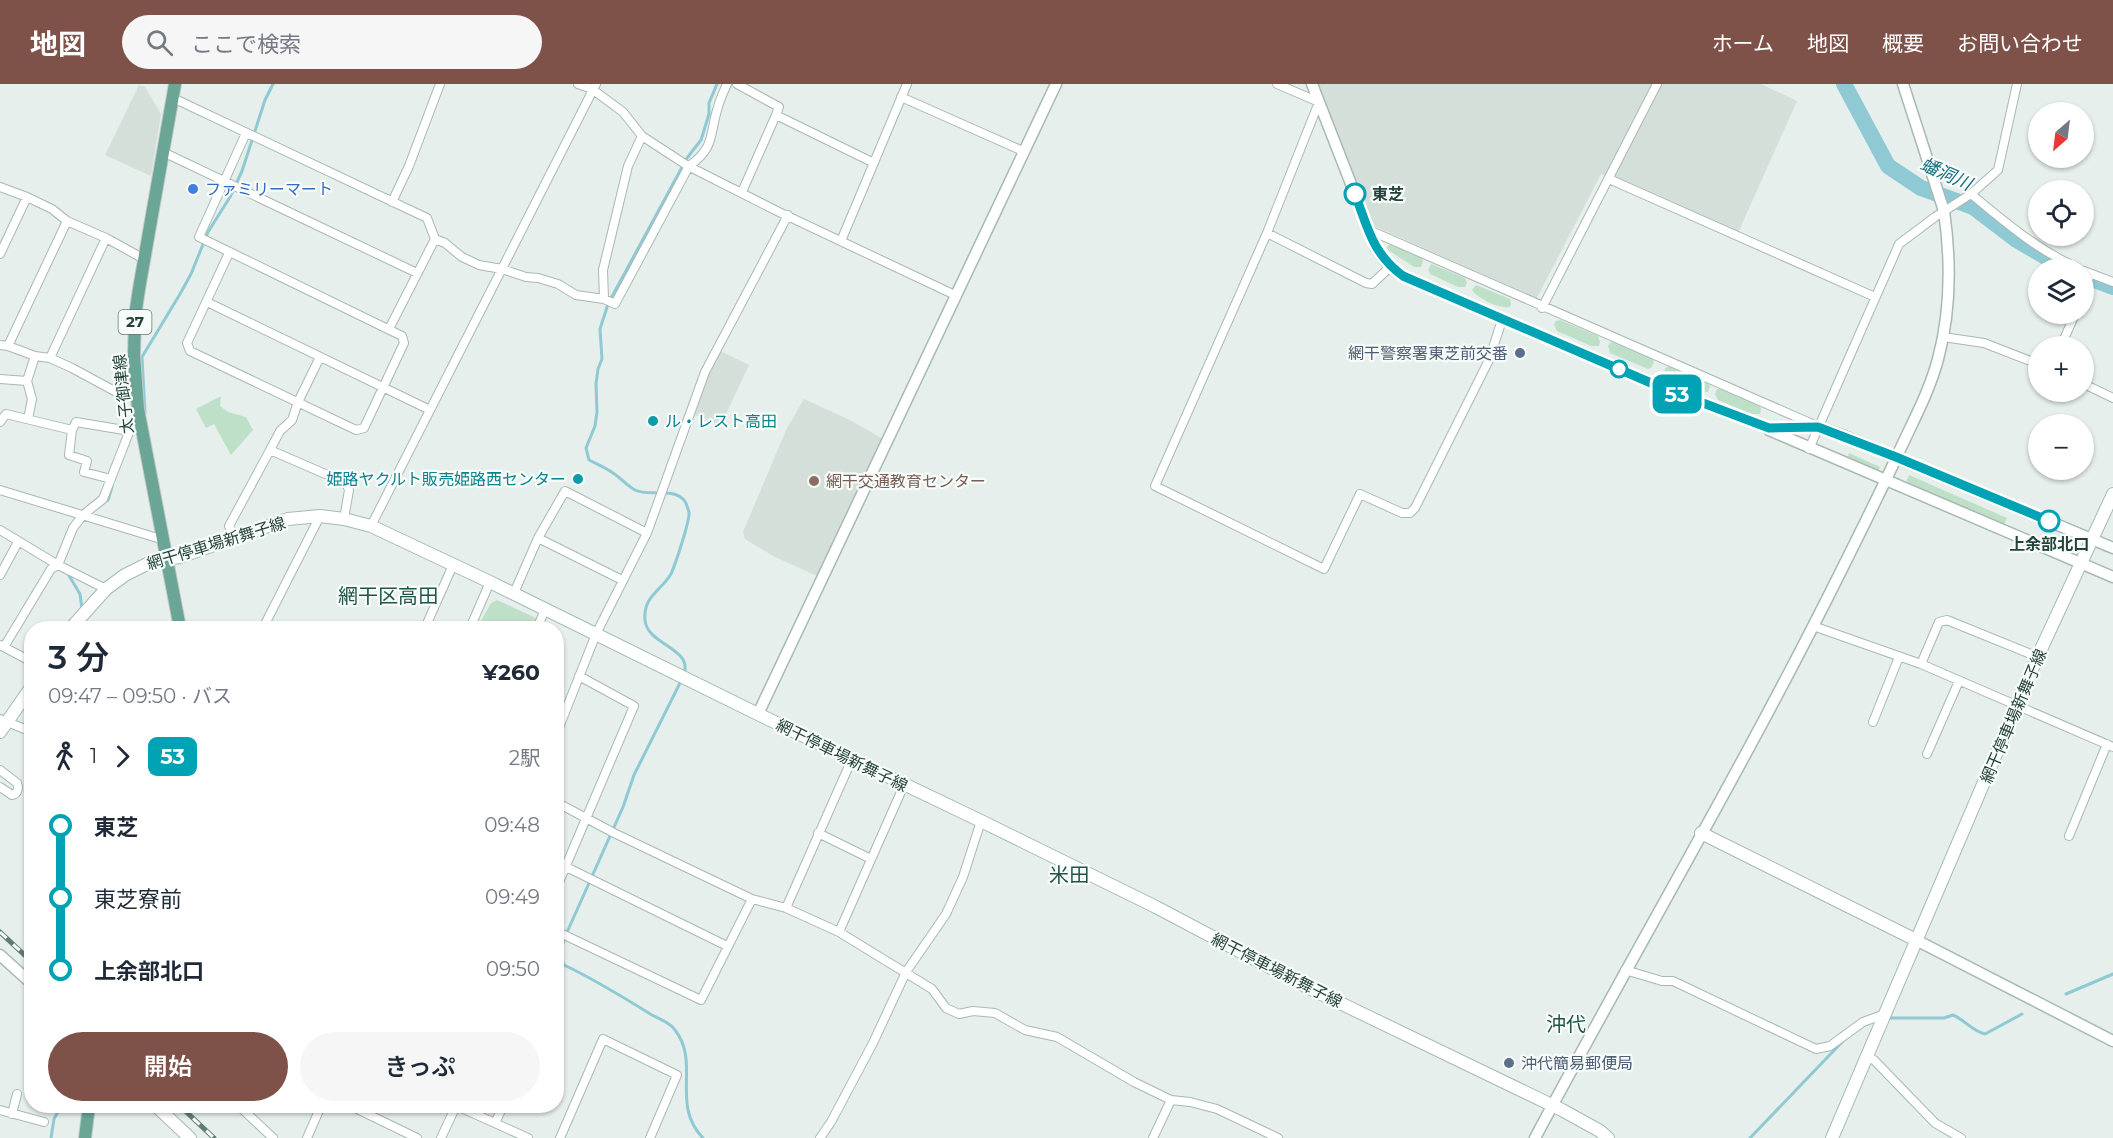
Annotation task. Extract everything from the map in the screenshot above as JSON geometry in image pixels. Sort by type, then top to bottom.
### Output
[{"type":"main road","name":"太子御津線","points":[[173,88],[135,316],[134,356],[138,403],[179,621]]},
{"type":"main road","name":"網干停車場新舞子線","points":[[1832,1138],[2038,657],[2074,576],[2083,564],[2113,494]]},
{"type":"main road","name":"網干停車場新舞子線","points":[[77,621],[106,589],[125,575],[155,560],[180,557],[288,519],[320,516],[371,526],[514,593],[1155,907],[1311,989],[1553,1106],[1600,1131],[1608,1138]]},
{"type":"main road","points":[[0,732],[4,720],[24,696]]},
{"type":"main road","points":[[1701,833],[1916,940]]},
{"type":"main road","points":[[85,1138],[88,1113]]},
{"type":"main road","points":[[162,1113],[178,1133],[190,1138]]},
{"type":"street","points":[[392,202],[409,166],[440,84]]},
{"type":"street","points":[[578,84],[594,86],[623,112],[642,136],[688,166],[957,296]]},
{"type":"street","points":[[435,239],[446,243],[462,257],[479,265],[558,284],[576,295],[615,304],[688,166],[708,149],[717,108],[727,84]]},
{"type":"street","points":[[737,84],[779,107],[742,192]]},
{"type":"street","points":[[842,241],[908,84]]},
{"type":"street","points":[[758,714],[1056,84]]},
{"type":"street","points":[[1277,84],[1319,102]]},
{"type":"street","points":[[1312,84],[1376,248],[1390,267],[1403,276],[1658,386],[1744,419],[1769,428],[1818,427]]},
{"type":"street","points":[[1542,308],[1657,84]]},
{"type":"street","points":[[1535,1138],[1813,627],[1924,400],[1943,337],[1949,268],[1939,214],[1904,84]]},
{"type":"street","points":[[1809,448],[1899,244],[1939,214],[1971,194],[1998,170],[2017,84]]},
{"type":"street","points":[[371,526],[594,86]]},
{"type":"street","points":[[173,88],[246,133],[427,218],[435,239],[389,329]]},
{"type":"street","points":[[901,97],[1025,152]]},
{"type":"street","points":[[1319,102],[1268,233],[1155,486],[1324,569],[1360,494],[1402,513],[1410,513],[1415,508],[1489,360],[1502,320]]},
{"type":"street","points":[[776,115],[874,163]]},
{"type":"street","points":[[229,253],[187,343],[190,351],[356,430],[364,428],[404,343],[402,336],[199,237],[246,133]]},
{"type":"street","points":[[608,301],[603,270],[628,166],[642,136]]},
{"type":"street","points":[[163,152],[417,273]]},
{"type":"street","points":[[1609,179],[1875,297]]},
{"type":"street","points":[[0,187],[27,196],[52,209],[67,221],[106,237],[144,259]]},
{"type":"street","points":[[1971,194],[2026,239],[2055,258]]},
{"type":"street","points":[[0,254],[27,196]]},
{"type":"street","points":[[564,714],[596,634],[646,533],[705,372],[788,215]]},
{"type":"street","points":[[63,568],[73,528],[83,515],[103,499],[130,431],[138,403],[50,358],[34,356],[4,345],[67,221]]},
{"type":"street","points":[[1369,230],[1542,308],[1818,427],[1896,457],[2113,548]]},
{"type":"street","points":[[1268,233],[1366,283],[1372,284],[1390,267]]},
{"type":"street","points":[[50,358],[106,237]]},
{"type":"street","points":[[2094,275],[2113,282]]},
{"type":"street","points":[[207,302],[430,410]]},
{"type":"street","points":[[1943,337],[1984,343],[2028,360]]},
{"type":"street","points":[[28,419],[32,399],[27,381],[34,356]]},
{"type":"street","points":[[234,539],[229,526],[280,430],[292,420],[298,402],[320,357]]},
{"type":"street","points":[[0,379],[27,381]]},
{"type":"street","points":[[2094,389],[2113,398]]},
{"type":"street","points":[[0,422],[6,414],[72,430]]},
{"type":"street","points":[[1744,419],[2113,577]]},
{"type":"street","points":[[111,479],[84,472],[87,461],[69,455],[72,430],[76,422],[130,431]]},
{"type":"street","points":[[270,450],[346,483],[349,490],[344,519]]},
{"type":"street","points":[[0,490],[164,540]]},
{"type":"street","points":[[514,593],[538,538],[565,491],[646,533]]},
{"type":"street","points":[[267,621],[320,516]]},
{"type":"street","points":[[0,530],[63,568],[106,589]]},
{"type":"street","points":[[538,538],[622,580]]},
{"type":"street","points":[[0,575],[18,542]]},
{"type":"street","points":[[428,621],[453,565]]},
{"type":"street","points":[[24,658],[2,646],[51,569],[63,568]]},
{"type":"street","points":[[473,621],[490,582]]},
{"type":"street","points":[[540,621],[545,610]]},
{"type":"street","points":[[176,621],[178,614]]},
{"type":"street","points":[[1921,664],[1939,622],[1947,620],[2038,657]]},
{"type":"street","points":[[1813,627],[1921,664],[2111,746],[2069,836]]},
{"type":"street","points":[[1873,722],[1899,657]]},
{"type":"street","points":[[564,872],[634,706],[579,676]]},
{"type":"street","points":[[1927,754],[1959,681]]},
{"type":"street","points":[[4,720],[24,729]]},
{"type":"street","points":[[786,908],[852,759]]},
{"type":"street","points":[[0,770],[19,786],[12,795],[0,787]]},
{"type":"street","points":[[839,932],[904,784]]},
{"type":"street","points":[[564,806],[752,899],[786,908],[839,932],[932,989],[946,1008],[959,1014],[973,1011],[995,1013],[1025,1030],[1057,1037],[1134,1082],[1171,1100],[1190,1101],[1217,1109],[1278,1138]]},
{"type":"street","points":[[820,1138],[831,1122],[873,1042],[906,972],[946,914],[963,877],[981,821]]},
{"type":"street","points":[[818,832],[871,859]]},
{"type":"street","points":[[566,867],[727,946]]},
{"type":"street","points":[[564,935],[701,1000],[752,899]]},
{"type":"street","points":[[1916,940],[2113,1041]]},
{"type":"street","points":[[0,955],[24,977]]},
{"type":"street","points":[[1625,970],[1662,981],[1673,981],[1816,1049],[1830,1046],[1863,1022],[1885,1014]]},
{"type":"street","points":[[560,1138],[603,1039],[677,1075],[650,1138]]},
{"type":"street","points":[[1867,1057],[1874,1060],[1935,1123],[1961,1138]]},
{"type":"street","points":[[12,1113],[17,1095]]},
{"type":"street","points":[[1153,1138],[1171,1100]]},
{"type":"street","points":[[0,1110],[44,1122]]},
{"type":"street","points":[[247,1113],[273,1138]]},
{"type":"street","points":[[307,1138],[318,1113]]},
{"type":"street","points":[[365,1113],[417,1138]]},
{"type":"street","points":[[441,1138],[453,1113]]},
{"type":"street","points":[[472,1113],[528,1138]]},
{"type":"street","points":[[495,1123],[500,1113]]},
{"type":"shaded area","points":[[1318,84],[1761,84],[1797,101],[1738,233],[1601,174],[1537,298],[1374,226]]},
{"type":"shaded area","points":[[139,85],[145,87],[161,114],[151,176],[105,155]]},
{"type":"shaded area","points":[[720,351],[749,365],[721,425],[695,415],[709,373]]},
{"type":"shaded area","name":"網干交通教育センター","points":[[804,399],[850,420],[883,439],[817,576],[773,556],[745,539],[743,532],[787,428]]},
{"type":"green space","points":[[1390,244],[1422,258],[1421,267],[1414,267],[1388,250],[1387,247]]},
{"type":"green space","points":[[1431,264],[1465,278],[1467,283],[1465,287],[1458,287],[1430,274],[1428,270]]},
{"type":"green space","points":[[1476,285],[1510,299],[1510,307],[1495,305],[1479,297],[1472,290]]},
{"type":"green space","points":[[1560,320],[1598,336],[1599,346],[1591,346],[1557,331],[1554,324]]},
{"type":"green space","points":[[1614,342],[1650,357],[1654,361],[1652,367],[1648,369],[1610,353],[1608,346]]},
{"type":"green space","points":[[1670,366],[1706,381],[1710,386],[1708,392],[1701,392],[1666,377],[1665,368]]},
{"type":"green space","points":[[1717,389],[1758,404],[1761,408],[1760,414],[1752,414],[1718,400],[1715,394]]},
{"type":"green space","points":[[221,396],[220,406],[228,412],[246,417],[253,430],[231,455],[214,424],[206,428],[196,409]]},
{"type":"green space","points":[[1849,453],[1880,467],[1877,473],[1846,460]]},
{"type":"green space","points":[[1909,475],[2007,518],[2001,531],[1904,488]]},
{"type":"green space","points":[[497,600],[538,621],[481,621],[491,603]]},
{"type":"waterway","points":[[142,416],[145,413],[142,357],[180,294],[208,232],[230,197],[242,171],[265,100],[273,84]]},
{"type":"waterway","points":[[684,674],[685,665],[682,658],[653,635],[645,620],[645,612],[650,599],[667,580],[676,562],[689,517],[686,504],[679,496],[673,494],[635,490],[610,471],[589,460],[586,448],[595,426],[596,384],[602,359],[600,329],[608,304],[687,158],[701,140],[709,114],[709,103],[717,84]]},
{"type":"waterway","name":"蟠洞川","points":[[1844,84],[1888,166],[1921,188],[1973,207],[2015,239],[2047,258]]},
{"type":"waterway","name":"蟠洞川","points":[[2094,280],[2113,287]]},
{"type":"waterway","points":[[104,502],[108,500],[112,487]]},
{"type":"waterway","points":[[68,574],[80,594],[82,609]]},
{"type":"waterway","points":[[564,939],[623,807],[634,775],[681,681]]},
{"type":"waterway","points":[[564,965],[668,1023],[673,1028],[682,1043],[686,1056],[688,1111],[693,1125],[703,1138]]},
{"type":"waterway","points":[[2066,994],[2113,974]]},
{"type":"waterway","points":[[1890,1018],[1944,1018],[1953,1015],[1985,1034],[2022,1014]]},
{"type":"waterway","points":[[1750,1138],[1844,1040]]},
{"type":"waterway","points":[[51,1138],[57,1113]]},
{"type":"railway","points":[[0,932],[24,954]]},
{"type":"railway","points":[[187,1113],[214,1138]]},
{"type":"bus line","name":"53","points":[[1355,194],[1376,248],[1390,267],[1403,276],[1658,386],[1769,428],[1818,427],[2049,521]]},
{"type":"place","name":"ファミリーマート","points":[[193,189]]},
{"type":"place","name":"東芝","points":[[1355,194]]},
{"type":"place","name":"網干警察署東芝前交番","points":[[1520,353]]},
{"type":"place","name":"ル・レスト高田","points":[[653,421]]},
{"type":"place","name":"姫路ヤクルト販売姫路西センター","points":[[578,479]]},
{"type":"place","name":"網干交通教育センター","points":[[814,481]]},
{"type":"place","name":"上余部北口","points":[[2049,521]]},
{"type":"place","name":"沖代簡易郵便局","points":[[1509,1063]]},
{"type":"district","name":"網干区高田","points":[[388,596]]},
{"type":"district","name":"米田","points":[[1069,875]]},
{"type":"district","name":"沖代","points":[[1566,1024]]}]
